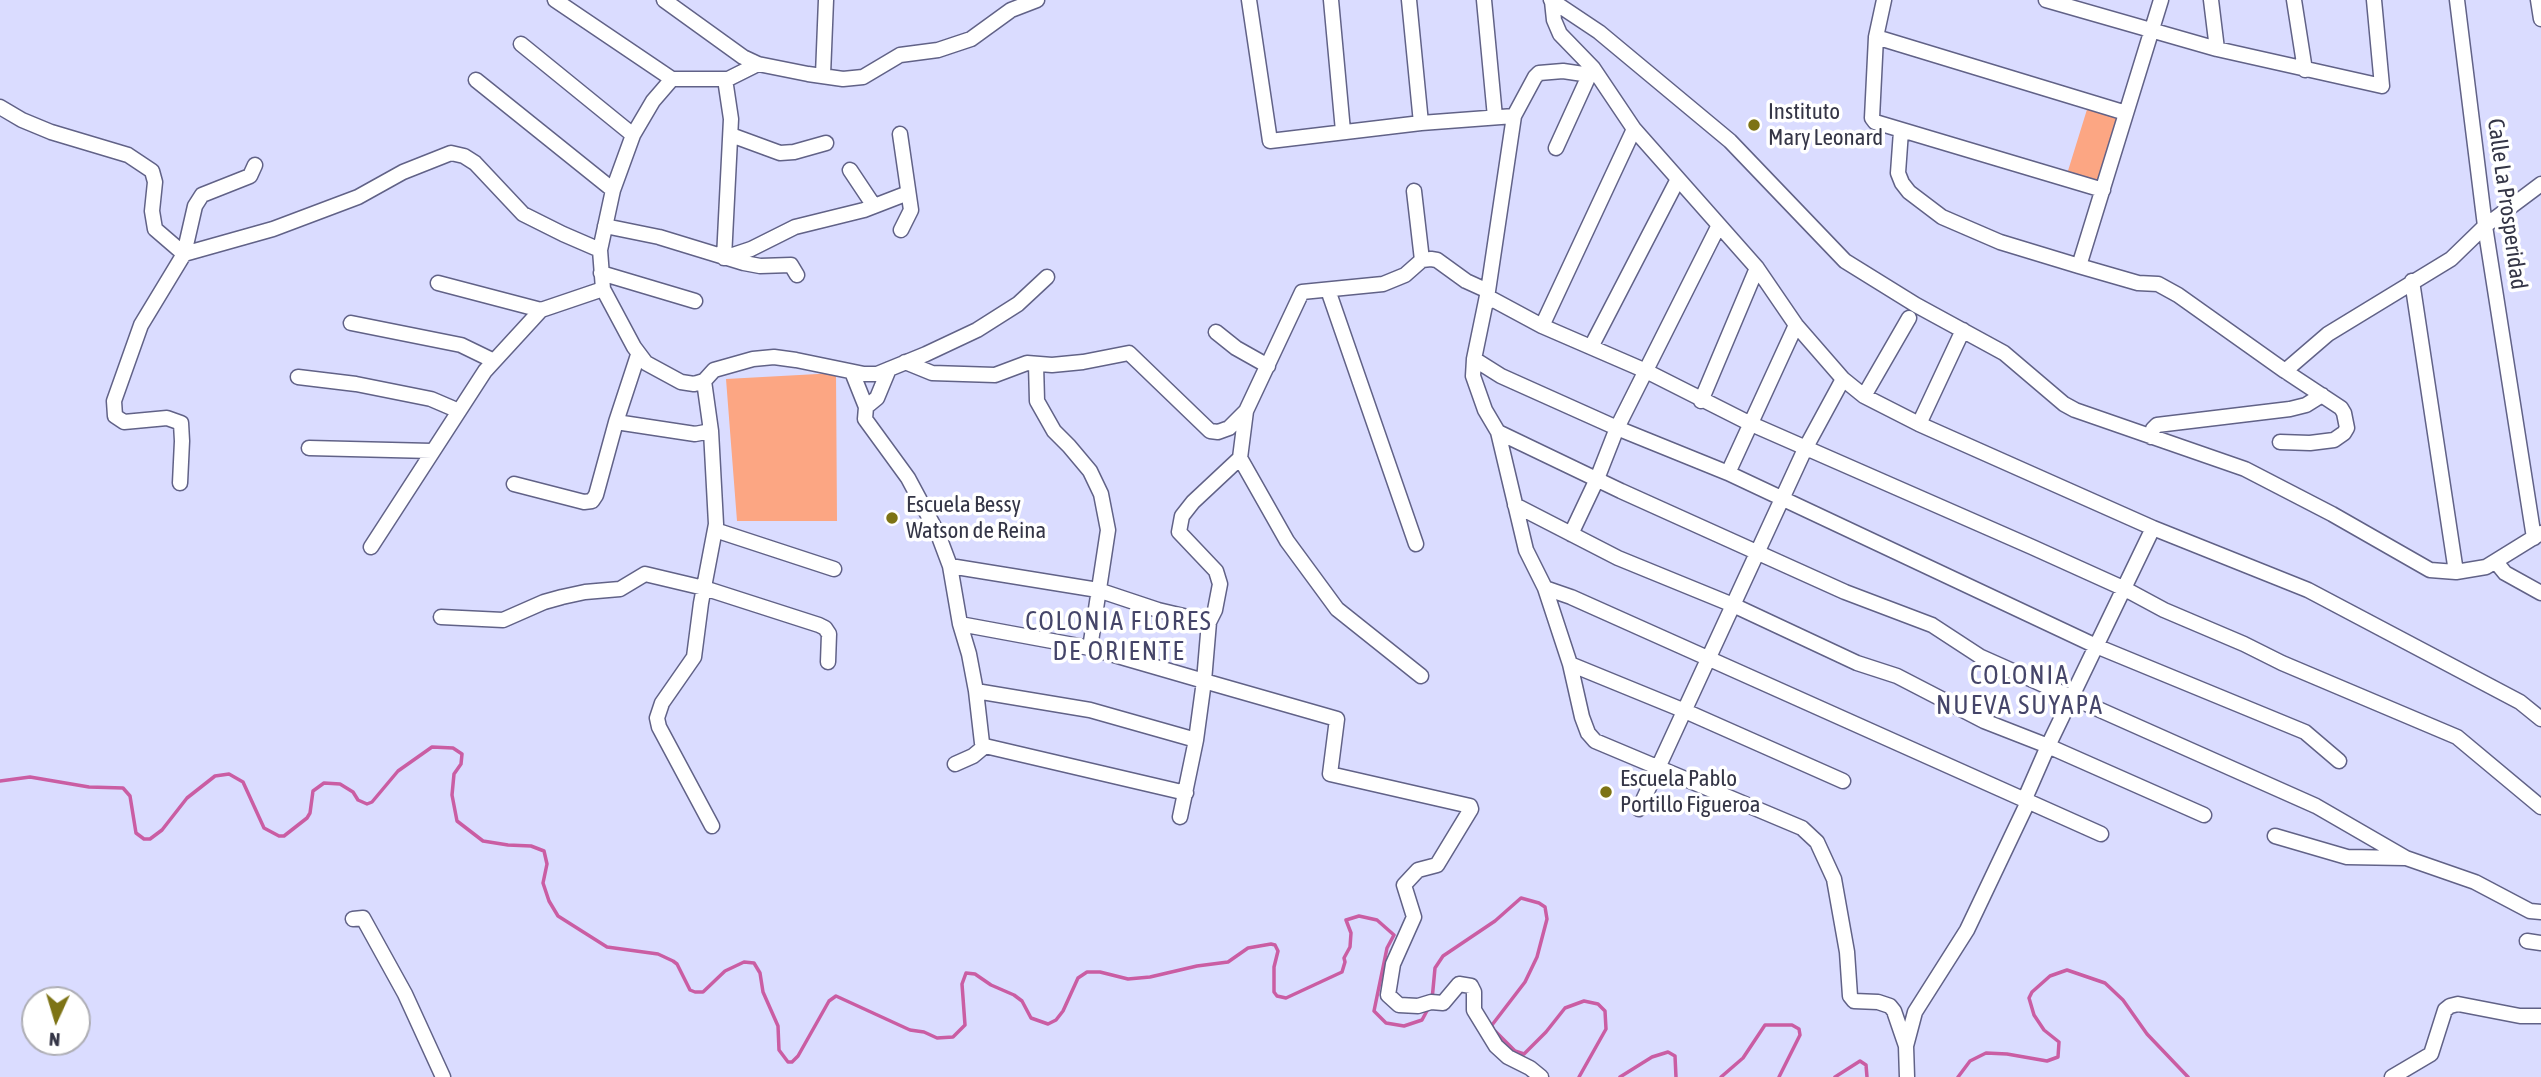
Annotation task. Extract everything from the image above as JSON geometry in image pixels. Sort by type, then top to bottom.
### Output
[{"type":"street","points":[[555,0],[673,79],[724,79],[758,64]]},
{"type":"street","points":[[664,0],[743,57],[758,64],[844,79],[863,77],[900,55],[938,50],[971,39],[1011,10],[1037,0]]},
{"type":"street","points":[[822,75],[825,0]]},
{"type":"street","points":[[1249,0],[1269,140],[1421,122],[1514,116]]},
{"type":"street","points":[[1331,0],[1343,131]]},
{"type":"street","points":[[1409,0],[1421,122]]},
{"type":"street","points":[[1484,0],[1495,117]]},
{"type":"street","points":[[1884,0],[1876,37],[1873,120],[1901,131],[2103,190]]},
{"type":"street","points":[[2046,0],[2217,49],[2382,86],[2374,0]]},
{"type":"street","points":[[2079,266],[2161,0]]},
{"type":"street","points":[[2211,0],[2217,49]]},
{"type":"street","points":[[2294,0],[2305,70]]},
{"type":"street","name":"Calle La Prosperidad","points":[[2457,0],[2485,226],[2537,536]]},
{"type":"street","points":[[2539,0],[2541,19]]},
{"type":"street","points":[[1552,1],[1557,28],[1633,130],[1757,268],[1796,325],[1843,379],[1864,396],[1919,424],[2153,528],[2308,590],[2520,702],[2541,719]]},
{"type":"street","points":[[1552,1],[1599,32],[1730,141],[1845,261],[2011,357],[2064,404],[2245,469],[2332,514],[2422,567],[2438,572],[2477,569],[2496,562],[2537,536]]},
{"type":"street","points":[[1876,37],[2126,113]]},
{"type":"street","points":[[521,44],[632,135]]},
{"type":"street","points":[[1591,72],[1539,73],[1514,116],[1487,298],[1474,359],[1473,376],[1485,410],[1498,432],[1526,550],[1545,588],[1570,664],[1581,717],[1595,741],[1802,828],[1817,842],[1834,879],[1847,952],[1850,996],[1854,1001],[1878,1002],[1890,1006],[1894,1011],[1906,1046],[1907,1077]]},
{"type":"street","points":[[1556,148],[1591,72]]},
{"type":"street","points":[[673,79],[653,101],[632,135],[613,190],[600,250],[603,289],[638,355],[646,363],[681,382],[694,384],[704,381],[718,369],[753,359],[774,357],[871,375],[959,340],[988,324],[1018,304],[1047,277]]},
{"type":"street","points":[[724,79],[731,118],[724,258]]},
{"type":"street","points":[[476,80],[613,190]]},
{"type":"street","points":[[0,107],[51,132],[128,155],[152,171],[155,182],[152,211],[155,229],[184,254]]},
{"type":"street","points":[[1542,326],[1633,130]]},
{"type":"street","points":[[1901,131],[1898,173],[1909,192],[1942,217],[1979,234],[2079,266],[2138,282],[2158,284],[2178,295],[2344,412],[2348,425],[2344,433],[2334,440],[2320,443],[2280,442]]},
{"type":"street","points":[[900,134],[911,210],[901,230]]},
{"type":"street","points":[[731,135],[780,153],[826,143]]},
{"type":"street","points":[[184,254],[272,229],[358,197],[403,172],[451,153],[464,156],[475,163],[523,214],[600,250]]},
{"type":"street","points":[[180,483],[181,423],[167,418],[124,422],[115,415],[114,401],[141,324],[184,254],[195,206],[202,195],[250,176],[255,164]]},
{"type":"street","points":[[850,170],[874,206]]},
{"type":"street","points":[[1591,347],[1677,181]]},
{"type":"street","points":[[2285,371],[2328,334],[2451,259],[2485,226],[2541,184]]},
{"type":"street","points":[[1415,191],[1422,260]]},
{"type":"street","points":[[724,258],[795,227],[874,206],[908,192]]},
{"type":"street","points":[[1571,534],[1617,428],[1719,225]]},
{"type":"street","points":[[605,226],[659,237],[724,258],[760,266],[792,265],[797,275]]},
{"type":"street","points":[[1421,676],[1337,609],[1287,541],[1240,458],[1246,411],[1301,292],[1383,284],[1405,275],[1422,260],[1437,260],[1487,298],[1542,326],[1646,371],[1749,424],[2125,589],[2164,610],[2244,643],[2282,663],[2457,737],[2541,807]]},
{"type":"street","points":[[1701,401],[1757,268]]},
{"type":"street","points":[[601,273],[695,301]]},
{"type":"street","points":[[2412,281],[2456,572]]},
{"type":"street","points":[[438,283],[541,310]]},
{"type":"street","points":[[371,547],[494,361],[541,310],[603,289]]},
{"type":"street","points":[[1328,290],[1416,544]]},
{"type":"street","points":[[1864,396],[1909,318]]},
{"type":"street","points":[[351,323],[461,345],[494,361]]},
{"type":"street","points":[[1728,473],[1796,325]]},
{"type":"street","points":[[1919,424],[1964,330]]},
{"type":"street","points":[[1216,332],[1236,348],[1268,366]]},
{"type":"street","points":[[905,362],[932,373],[995,375],[1027,363],[1083,362],[1129,353],[1210,431],[1218,432],[1229,428],[1246,411]]},
{"type":"street","points":[[514,484],[584,502],[592,501],[638,355]]},
{"type":"street","points":[[1474,359],[1501,376],[1617,428],[1728,473],[2096,646],[2305,732],[2339,761]]},
{"type":"street","points":[[1036,364],[1037,401],[1054,431],[1090,471],[1101,494],[1108,530],[1090,648]]},
{"type":"street","points":[[866,407],[877,398],[889,369]]},
{"type":"street","points":[[852,372],[866,407],[866,419],[908,478],[938,534],[950,566],[976,691],[982,743],[985,746],[1186,793]]},
{"type":"street","points":[[298,377],[356,384],[431,399],[459,411]]},
{"type":"street","points":[[1639,809],[1805,449],[1843,379]]},
{"type":"street","points":[[704,381],[711,431],[715,530],[692,663],[662,703],[657,718],[659,727],[712,826]]},
{"type":"street","points":[[2151,437],[2157,425],[2290,409],[2306,405],[2322,395]]},
{"type":"street","points":[[616,422],[695,434],[711,431]]},
{"type":"street","points":[[1498,432],[1845,592],[1932,625],[1981,657],[2316,806],[2406,858],[2475,882],[2530,911],[2541,912]]},
{"type":"street","points":[[309,448],[432,451]]},
{"type":"street","points":[[1180,817],[1196,740],[1209,622],[1215,610],[1220,584],[1216,571],[1180,532],[1182,516],[1192,502],[1240,458]]},
{"type":"street","points":[[1515,505],[1618,558],[1733,605],[1857,663],[1898,676],[1984,721],[2048,746],[2204,815]]},
{"type":"street","points":[[1906,1046],[1917,1007],[1967,930],[2026,806],[2027,794],[2048,746],[2153,528]]},
{"type":"street","points":[[715,530],[834,569]]},
{"type":"street","points":[[2496,562],[2505,573],[2541,593]]},
{"type":"street","points":[[950,566],[1098,590],[1158,610],[1209,622]]},
{"type":"street","points":[[441,617],[503,620],[553,600],[585,592],[620,589],[645,574],[704,588],[825,628],[829,635],[828,662]]},
{"type":"street","points":[[1545,588],[1571,597],[2101,834]]},
{"type":"street","points":[[960,624],[1090,648],[1337,719],[1330,774],[1470,806],[1471,809],[1437,865],[1419,870],[1404,885],[1414,917],[1394,964],[1388,995],[1398,1005],[1418,1006],[1432,1002],[1443,1003],[1459,984],[1471,986],[1474,992],[1474,1010],[1496,1046],[1508,1057],[1537,1072],[1541,1077]]},
{"type":"street","points":[[1570,664],[1685,711],[1843,781]]},
{"type":"street","points":[[976,691],[1090,710],[1196,740]]},
{"type":"street","points":[[955,764],[973,756],[985,746]]},
{"type":"street","points":[[2275,836],[2347,857],[2406,858]]},
{"type":"street","points":[[353,919],[363,918],[405,993],[443,1077]]},
{"type":"street","points":[[2392,1077],[2431,1054],[2445,1010],[2450,1006],[2458,1004],[2520,1016],[2541,1016]]},
{"type":"shaded area","points":[[2089,103],[2119,112],[2097,183],[2067,174]]},
{"type":"shaded area","points":[[836,373],[837,521],[737,521],[726,379]]},
{"type":"waterway","points":[[0,781],[30,777],[89,787],[123,788],[130,796],[136,833],[144,839],[150,839],[162,830],[187,798],[215,776],[229,774],[243,782],[264,828],[284,836],[307,818],[313,791],[324,783],[340,784],[353,792],[358,800],[367,804],[372,802],[398,771],[432,747],[453,748],[462,754],[461,764],[454,774],[452,795],[457,821],[483,841],[531,846],[544,851],[547,864],[543,883],[558,916],[607,947],[658,954],[673,961],[690,990],[695,992],[703,992],[725,971],[744,962],[754,963],[778,1026],[779,1050],[788,1062],[798,1056],[829,1001],[836,996],[910,1030],[937,1038],[953,1037],[965,1025],[962,984],[966,973],[975,974],[1014,995],[1022,1001],[1031,1018],[1048,1024],[1056,1020],[1063,1011],[1078,978],[1087,972],[1100,972],[1128,979],[1150,977],[1228,962],[1248,948],[1271,944],[1275,945],[1278,951],[1274,967],[1274,992],[1277,996],[1286,998],[1342,972],[1344,958],[1350,947],[1351,933],[1346,920],[1359,916],[1377,920],[1394,935],[1387,948],[1374,1011],[1386,1023],[1404,1026],[1422,1020],[1429,1007]]},
{"type":"waterway","points":[[1432,1000],[1435,968],[1443,956],[1495,921],[1521,898],[1539,903],[1545,907],[1547,919],[1537,957],[1525,982],[1492,1025],[1515,1051],[1524,1054],[1565,1008],[1584,1001],[1598,1004],[1605,1011],[1606,1029],[1579,1077]]},
{"type":"waterway","points":[[1958,1077],[1970,1061],[1986,1053],[2047,1061],[2058,1057],[2059,1042],[2044,1030],[2034,1015],[2029,998],[2050,976],[2067,970],[2105,983],[2123,1000],[2147,1034],[2188,1077]]},
{"type":"waterway","points":[[1721,1077],[1743,1058],[1765,1025],[1792,1025],[1799,1029],[1800,1035],[1779,1077]]},
{"type":"waterway","points":[[1620,1077],[1652,1057],[1668,1052],[1675,1056],[1676,1077]]},
{"type":"waterway","points":[[1835,1077],[1860,1061],[1866,1065],[1867,1077]]},
{"type":"place","name":"Instituto Mary Leonard","points":[[1754,125]]},
{"type":"place","name":"Escuela Bessy Watson de Reina","points":[[892,518]]},
{"type":"place","name":"Escuela Pablo Portillo Figueroa","points":[[1606,792]]},
{"type":"district","name":"COLONIA FLORES DE ORIENTE","points":[[1119,637]]},
{"type":"district","name":"COLONIA NUEVA SUYAPA","points":[[2020,691]]}]
